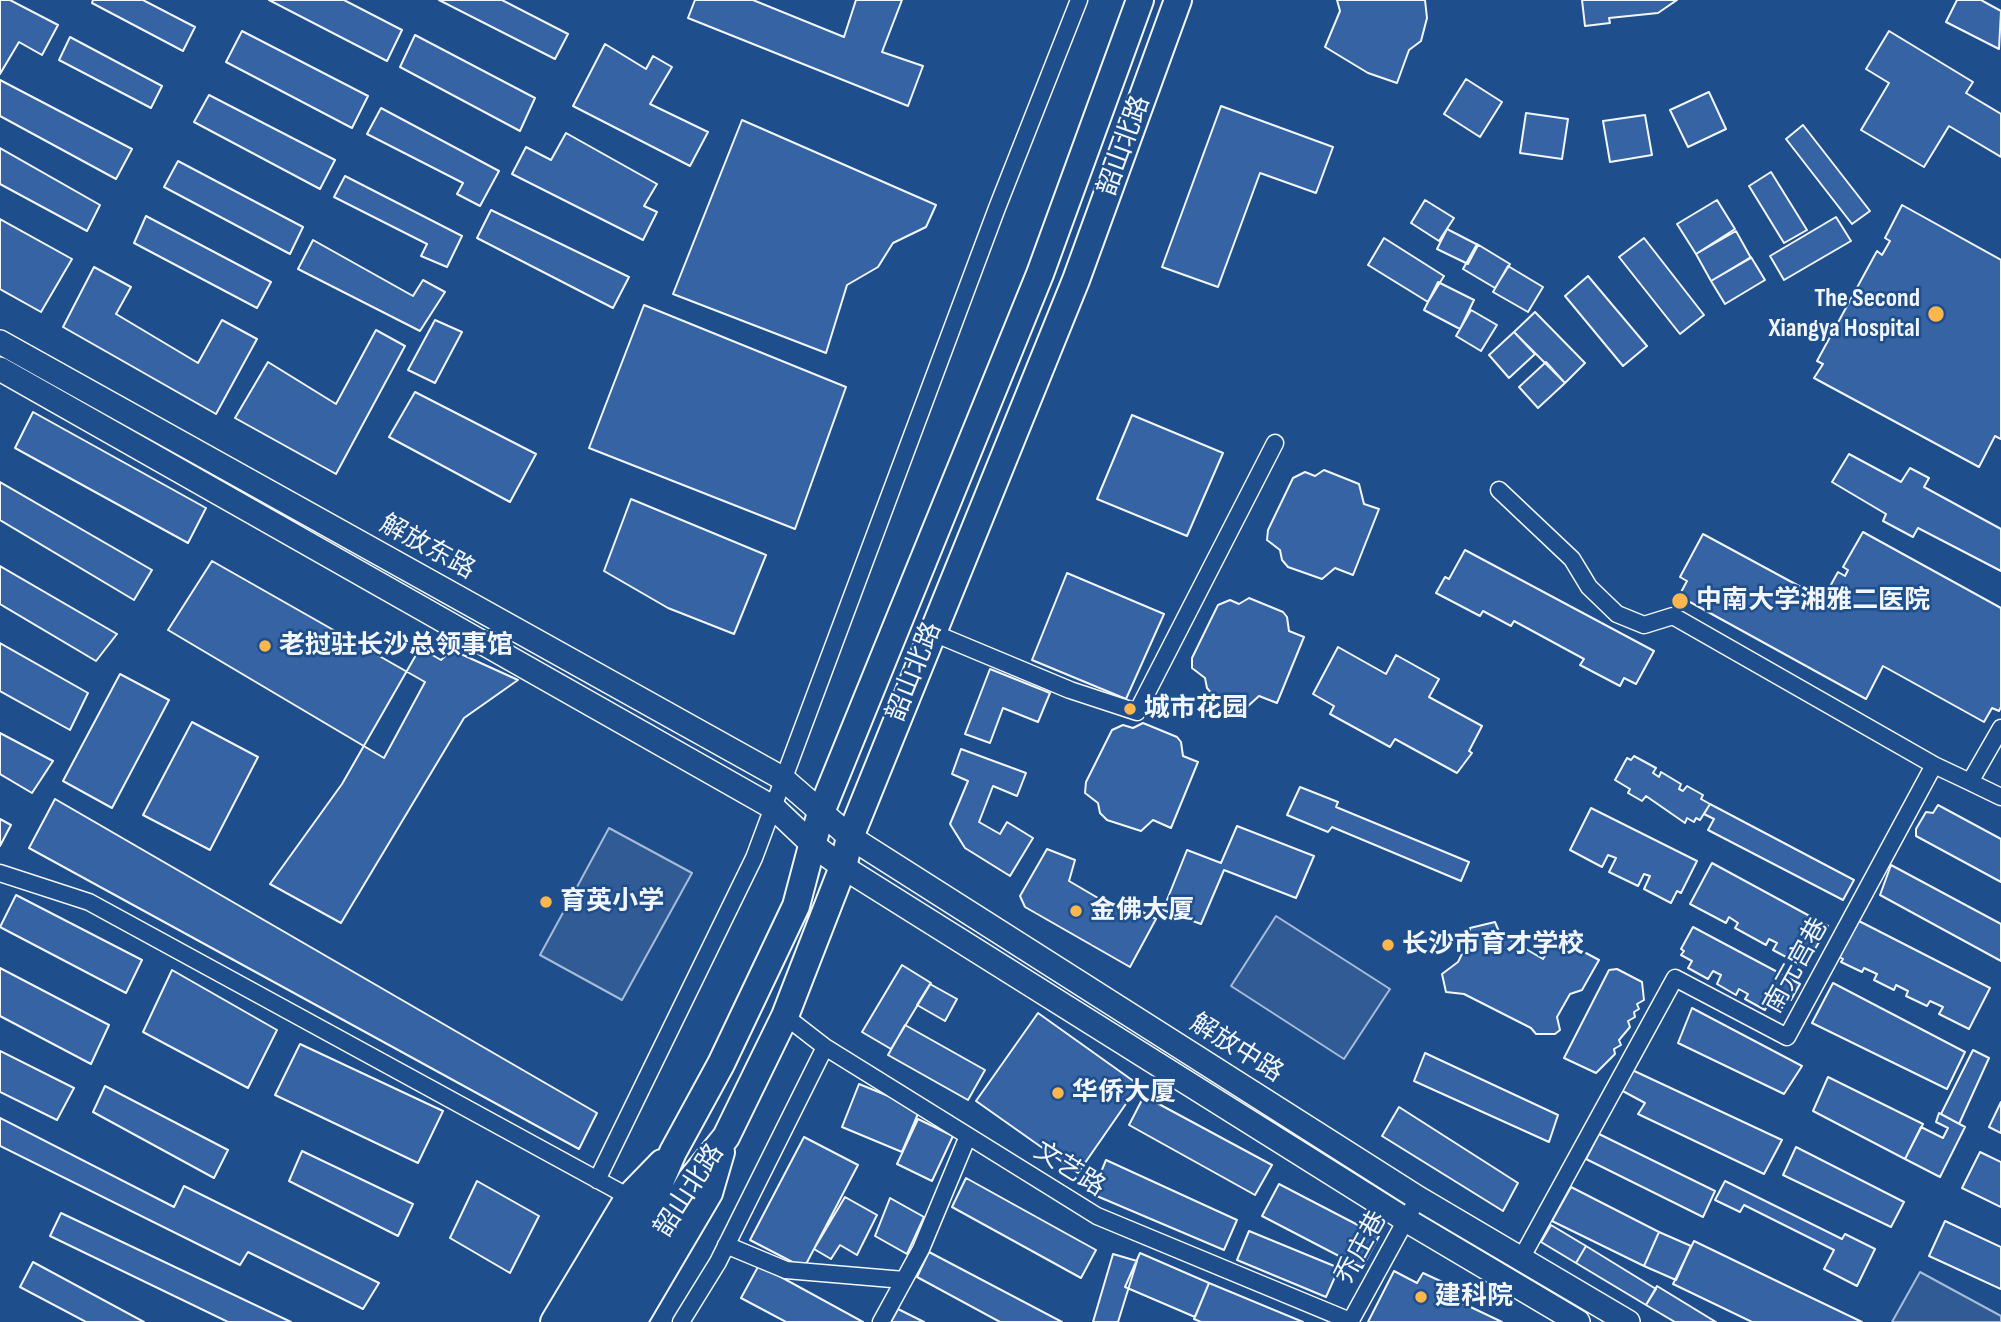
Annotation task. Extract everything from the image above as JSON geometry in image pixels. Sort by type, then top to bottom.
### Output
[{"type":"main road","name":"韶山北路","points":[[580,1322],[649,1208],[673,1152],[721,1064],[796,906],[821,812],[1040,274],[1140,0]]},
{"type":"main road","name":"韶山北路","points":[[608,1322],[691,1180],[726,1137],[785,1016],[843,867],[850,837],[931,632],[1076,280],[1178,0]]},
{"type":"main road","name":"解放东路","points":[[0,342],[782,778],[821,812]]},
{"type":"main road","name":"解放东路","points":[[0,369],[775,808],[813,845]]},
{"type":"main road","name":"解放中路","points":[[821,812],[850,837],[1418,1198],[1628,1322]]},
{"type":"main road","name":"解放中路","points":[[813,845],[843,867],[1406,1220],[1578,1322]]},
{"type":"main road","points":[[633,1322],[709,1193],[726,1137]]},
{"type":"main road","points":[[554,1322],[629,1197],[673,1152]]},
{"type":"main road","points":[[542,1322],[571,1294]]},
{"type":"street","points":[[597,1180],[754,858],[775,808],[782,778],[1079,0]]},
{"type":"street","points":[[931,632],[1070,690],[1137,712],[1275,443]]},
{"type":"street","points":[[1499,490],[1572,559],[1589,587],[1617,614],[1644,625],[1673,615],[1934,765],[2001,797]]},
{"type":"street","points":[[1970,782],[2001,728]]},
{"type":"street","name":"南元宫巷","points":[[1522,1257],[1675,978],[1787,1037],[1934,765]]},
{"type":"street","points":[[0,873],[89,902],[629,1197]]},
{"type":"street","name":"文艺路","points":[[785,1016],[825,1046],[1097,1216],[1350,1322]]},
{"type":"street","points":[[681,1322],[726,1245],[825,1046]]},
{"type":"street","points":[[881,1322],[921,1249],[968,1136]]},
{"type":"street","name":"乔庄巷","points":[[1350,1322],[1418,1198]]},
{"type":"street","points":[[726,1245],[786,1270],[904,1280]]},
{"type":"shaded area","points":[[609,828],[692,873],[622,1000],[540,955]]},
{"type":"shaded area","points":[[1276,916],[1390,989],[1344,1059],[1231,986]]},
{"type":"shaded area","points":[[1920,1272],[2001,1316],[2001,1322],[1892,1322]]},
{"type":"building","points":[[0,0],[10,0],[58,25],[42,55],[19,42],[0,74]]},
{"type":"building","points":[[93,0],[143,0],[195,27],[183,51],[92,3]]},
{"type":"building","points":[[269,0],[344,0],[402,30],[387,61]]},
{"type":"building","points":[[439,0],[502,0],[568,34],[555,59]]},
{"type":"building","points":[[695,0],[753,0],[844,37],[856,0],[902,0],[882,52],[923,66],[908,106],[688,18]]},
{"type":"building","points":[[1337,0],[1425,0],[1427,18],[1421,41],[1409,50],[1397,83],[1368,73],[1325,47],[1340,11]]},
{"type":"building","points":[[1582,0],[1677,0],[1658,13],[1609,18],[1610,23],[1585,26]]},
{"type":"building","points":[[1957,0],[1981,0],[2001,11],[1999,49],[1946,22]]},
{"type":"building","points":[[242,31],[368,96],[352,128],[226,62]]},
{"type":"building","points":[[1889,31],[1973,82],[1966,93],[2001,114],[2001,157],[1949,126],[1924,167],[1861,130],[1889,83],[1866,69]]},
{"type":"building","points":[[415,35],[535,98],[520,131],[400,67]]},
{"type":"building","points":[[70,37],[162,86],[151,108],[59,60]]},
{"type":"building","points":[[605,44],[646,69],[653,56],[672,67],[650,104],[708,132],[690,166],[573,106]]},
{"type":"building","points":[[1466,79],[1502,102],[1480,137],[1444,114]]},
{"type":"building","points":[[0,80],[132,149],[116,179],[0,116]]},
{"type":"building","points":[[1709,92],[1726,129],[1688,147],[1670,110]]},
{"type":"building","points":[[209,95],[335,160],[320,189],[194,122]]},
{"type":"building","points":[[1221,106],[1333,147],[1316,193],[1260,173],[1218,287],[1162,267]]},
{"type":"building","points":[[381,108],[499,171],[480,206],[457,194],[463,183],[367,134]]},
{"type":"building","points":[[1526,113],[1568,119],[1562,159],[1520,153]]},
{"type":"building","points":[[1645,115],[1652,155],[1610,162],[1603,121]]},
{"type":"building","points":[[742,120],[936,205],[926,227],[893,243],[878,267],[847,285],[826,353],[673,294]]},
{"type":"building","points":[[1803,125],[1870,211],[1852,224],[1786,139]]},
{"type":"building","points":[[566,133],[657,184],[644,206],[657,212],[643,240],[512,174],[526,147],[551,160]]},
{"type":"building","points":[[0,148],[100,205],[87,231],[0,184]]},
{"type":"building","points":[[178,161],[303,227],[290,254],[164,187]]},
{"type":"building","points":[[1771,172],[1807,230],[1784,243],[1749,186]]},
{"type":"building","points":[[345,176],[462,236],[447,267],[421,256],[427,244],[334,197]]},
{"type":"building","points":[[1425,200],[1454,218],[1439,241],[1411,223]]},
{"type":"building","points":[[1717,200],[1735,229],[1696,254],[1677,224]]},
{"type":"building","points":[[1902,205],[2001,260],[2001,439],[1995,436],[1979,467],[1814,378],[1823,364],[1817,361],[1877,251],[1882,255],[1890,241],[1885,238]]},
{"type":"building","points":[[491,210],[629,277],[613,308],[477,238]]},
{"type":"building","points":[[146,216],[271,282],[257,308],[134,243]]},
{"type":"building","points":[[1836,217],[1851,241],[1784,280],[1770,256]]},
{"type":"building","points":[[0,219],[72,259],[41,312],[0,289]]},
{"type":"building","points":[[1447,229],[1478,245],[1468,264],[1437,249]]},
{"type":"building","points":[[1736,231],[1751,258],[1711,281],[1696,254]]},
{"type":"building","points":[[1384,238],[1444,276],[1428,302],[1368,265]]},
{"type":"building","points":[[1644,238],[1704,315],[1680,334],[1619,257]]},
{"type":"building","points":[[313,240],[413,296],[423,280],[445,292],[420,331],[298,269]]},
{"type":"building","points":[[1477,244],[1510,264],[1495,288],[1463,269]]},
{"type":"building","points":[[1751,257],[1765,280],[1725,304],[1711,281]]},
{"type":"building","points":[[1508,266],[1543,287],[1528,312],[1493,292]]},
{"type":"building","points":[[94,267],[131,287],[116,314],[198,363],[222,320],[257,339],[216,414],[63,327]]},
{"type":"building","points":[[1588,276],[1647,346],[1623,366],[1565,296]]},
{"type":"building","points":[[1438,282],[1474,300],[1460,329],[1424,310]]},
{"type":"building","points":[[644,305],[846,387],[795,529],[589,448]]},
{"type":"building","points":[[1471,310],[1497,325],[1481,351],[1456,336]]},
{"type":"building","points":[[1535,312],[1585,363],[1565,383],[1514,332]]},
{"type":"building","points":[[435,320],[462,332],[435,383],[408,370]]},
{"type":"building","points":[[376,330],[405,346],[336,474],[235,418],[268,362],[336,404]]},
{"type":"building","points":[[1514,332],[1535,354],[1509,378],[1489,355]]},
{"type":"building","points":[[1546,362],[1565,383],[1538,408],[1519,387]]},
{"type":"building","points":[[415,392],[536,454],[510,502],[389,437]]},
{"type":"building","points":[[33,412],[206,508],[188,543],[15,448]]},
{"type":"building","points":[[1132,415],[1223,453],[1187,536],[1097,499]]},
{"type":"building","points":[[1849,454],[1901,482],[1910,468],[1929,478],[1924,487],[2001,529],[2001,571],[1918,528],[1913,537],[1883,521],[1886,514],[1832,482]]},
{"type":"building","points":[[1324,470],[1359,484],[1364,504],[1379,509],[1353,575],[1335,568],[1322,579],[1288,567],[1282,560],[1280,550],[1267,540],[1268,530],[1293,478],[1305,472],[1315,476]]},
{"type":"building","points":[[0,482],[152,570],[134,600],[0,520]]},
{"type":"building","points":[[631,499],[766,555],[734,634],[668,608],[604,571]]},
{"type":"building","points":[[1863,532],[2001,608],[2001,707],[1999,711],[1992,708],[1984,722],[1883,666],[1866,699],[1679,596],[1687,581],[1680,577],[1703,534],[1823,599],[1838,572],[1845,576],[1848,570],[1843,567]]},
{"type":"building","points":[[1465,550],[1654,651],[1636,684],[1624,678],[1620,686],[1580,665],[1584,659],[1514,621],[1511,626],[1483,611],[1480,616],[1436,593],[1445,577],[1449,579]]},
{"type":"building","points":[[212,561],[425,682],[384,758],[168,630]]},
{"type":"building","points":[[0,566],[117,634],[96,661],[0,604]]},
{"type":"building","points":[[1067,573],[1164,614],[1126,699],[1032,660]]},
{"type":"building","points":[[1249,598],[1283,612],[1287,617],[1289,631],[1304,637],[1277,703],[1259,696],[1247,707],[1213,695],[1207,688],[1205,678],[1192,668],[1192,658],[1218,605],[1230,600],[1239,604]]},
{"type":"building","points":[[0,643],[88,693],[70,730],[0,691]]},
{"type":"building","points":[[1338,647],[1386,674],[1396,655],[1439,679],[1429,697],[1482,726],[1469,751],[1472,753],[1457,773],[1395,739],[1390,747],[1330,714],[1334,706],[1313,694]]},
{"type":"building","points":[[420,648],[441,660],[452,650],[518,680],[464,718],[341,923],[270,884],[342,784]]},
{"type":"building","points":[[990,669],[1050,693],[1038,722],[1003,708],[990,743],[965,734]]},
{"type":"building","points":[[120,674],[169,700],[112,808],[63,781]]},
{"type":"building","points":[[192,722],[258,757],[210,850],[143,815]]},
{"type":"building","points":[[1143,723],[1177,737],[1181,742],[1183,756],[1198,762],[1171,828],[1153,820],[1141,831],[1107,820],[1100,813],[1098,803],[1085,793],[1086,782],[1112,730],[1123,725],[1133,728]]},
{"type":"building","points":[[0,733],[53,761],[32,793],[0,774]]},
{"type":"building","points":[[961,749],[1026,773],[1017,796],[993,786],[979,822],[1000,834],[1007,822],[1033,838],[1010,876],[965,848],[950,824],[968,781],[952,774]]},
{"type":"building","points":[[1634,756],[1656,768],[1653,773],[1659,777],[1661,772],[1681,784],[1679,789],[1683,791],[1687,786],[1703,795],[1701,799],[1710,804],[1700,820],[1696,818],[1694,822],[1687,818],[1685,823],[1646,796],[1642,801],[1628,793],[1630,789],[1615,780],[1627,758],[1631,760]]},
{"type":"building","points":[[1300,787],[1338,802],[1336,807],[1469,862],[1461,881],[1332,827],[1328,832],[1287,815]]},
{"type":"building","points":[[55,799],[597,1113],[579,1149],[29,848]]},
{"type":"building","points":[[1710,804],[1854,880],[1843,900],[1708,830],[1714,819],[1704,814]]},
{"type":"building","points":[[1938,805],[2001,839],[2001,882],[1916,836],[1916,829],[1926,812],[1933,813]]},
{"type":"building","points":[[1591,808],[1697,861],[1681,893],[1677,891],[1671,903],[1644,889],[1650,876],[1644,874],[1638,886],[1609,872],[1616,858],[1608,855],[1602,867],[1570,850]]},
{"type":"building","points":[[0,819],[11,825],[0,846]]},
{"type":"building","points":[[1237,826],[1314,856],[1296,898],[1224,870],[1201,924],[1163,910],[1187,850],[1221,863]]},
{"type":"building","name":"金佛大厦","points":[[1047,849],[1075,860],[1069,881],[1127,915],[1131,906],[1156,919],[1130,967],[1025,907],[1020,896]]},
{"type":"building","points":[[1712,863],[1828,926],[1805,967],[1773,950],[1777,943],[1769,939],[1766,945],[1735,928],[1738,923],[1729,917],[1726,923],[1690,904]]},
{"type":"building","points":[[1891,865],[2001,924],[2001,961],[1880,895]]},
{"type":"building","points":[[16,895],[142,960],[126,993],[0,927]]},
{"type":"building","points":[[1855,919],[1990,988],[1969,1029],[1939,1014],[1943,1007],[1930,1001],[1927,1006],[1906,996],[1908,991],[1896,985],[1894,990],[1874,980],[1877,974],[1864,968],[1862,972],[1841,962],[1843,959],[1836,955]]},
{"type":"building","points":[[1495,922],[1500,934],[1543,959],[1556,937],[1599,960],[1582,990],[1570,994],[1557,1017],[1560,1030],[1555,1034],[1536,1034],[1531,1028],[1464,994],[1446,992],[1442,974],[1458,962],[1469,940],[1470,928]]},
{"type":"building","points":[[1693,927],[1800,984],[1791,1000],[1787,998],[1782,1008],[1768,1004],[1765,1010],[1745,999],[1748,994],[1739,989],[1736,995],[1717,984],[1721,975],[1713,971],[1708,979],[1688,968],[1692,961],[1681,955],[1684,951],[1681,949]]},
{"type":"building","points":[[902,965],[931,983],[891,1049],[862,1032]]},
{"type":"building","points":[[0,968],[109,1025],[91,1064],[0,1016]]},
{"type":"building","points":[[1617,969],[1642,982],[1644,1000],[1637,1004],[1639,1009],[1634,1012],[1635,1017],[1628,1021],[1630,1027],[1619,1040],[1621,1045],[1614,1049],[1615,1054],[1596,1073],[1564,1058],[1609,970]]},
{"type":"building","points":[[172,970],[277,1030],[248,1088],[143,1032]]},
{"type":"building","points":[[1833,983],[1965,1052],[1947,1089],[1812,1023]]},
{"type":"building","points":[[930,984],[957,999],[945,1021],[917,1005]]},
{"type":"building","points":[[1692,1008],[1802,1066],[1784,1094],[1678,1043]]},
{"type":"building","name":"华侨大厦","points":[[1038,1013],[1139,1085],[1078,1173],[976,1101]]},
{"type":"building","points":[[905,1025],[985,1070],[968,1100],[888,1055]]},
{"type":"building","points":[[300,1044],[443,1111],[418,1163],[275,1095]]},
{"type":"building","points":[[1973,1050],[1989,1058],[1959,1124],[1941,1114]]},
{"type":"building","points":[[0,1051],[74,1088],[57,1120],[0,1092]]},
{"type":"building","points":[[1425,1053],[1558,1115],[1549,1142],[1414,1081]]},
{"type":"building","points":[[1630,1069],[1782,1140],[1764,1174],[1638,1114],[1645,1103],[1619,1089]]},
{"type":"building","points":[[1828,1077],[1923,1124],[1905,1159],[1813,1111]]},
{"type":"building","points":[[859,1084],[920,1109],[902,1152],[842,1127]]},
{"type":"building","points":[[105,1086],[228,1150],[214,1178],[93,1112]]},
{"type":"building","points":[[1144,1096],[1272,1165],[1255,1195],[1129,1125]]},
{"type":"building","points":[[2001,1102],[2001,1133],[1989,1127]]},
{"type":"building","points":[[1399,1107],[1518,1183],[1503,1211],[1382,1136]]},
{"type":"building","points":[[1939,1113],[1965,1127],[1940,1177],[1905,1159],[1921,1127],[1943,1138],[1948,1128],[1936,1122]]},
{"type":"building","points":[[0,1118],[174,1207],[184,1186],[379,1283],[363,1309],[248,1252],[240,1265],[0,1146]]},
{"type":"building","points":[[918,1119],[953,1136],[932,1181],[897,1164]]},
{"type":"building","points":[[1599,1134],[1715,1191],[1703,1217],[1586,1159]]},
{"type":"building","points":[[804,1137],[858,1165],[804,1268],[750,1240]]},
{"type":"building","points":[[1796,1147],[1904,1202],[1891,1227],[1783,1175]]},
{"type":"building","points":[[302,1151],[413,1204],[398,1236],[289,1181]]},
{"type":"building","points":[[1980,1152],[2001,1162],[2001,1207],[1962,1188]]},
{"type":"building","points":[[1106,1160],[1237,1220],[1224,1250],[1092,1194]]},
{"type":"building","points":[[966,1178],[1096,1250],[1081,1278],[952,1207]]},
{"type":"building","points":[[477,1181],[539,1216],[510,1273],[450,1238]]},
{"type":"building","points":[[1725,1181],[1842,1239],[1845,1234],[1875,1249],[1857,1286],[1824,1269],[1834,1250],[1744,1205],[1740,1212],[1715,1200]]},
{"type":"building","points":[[1279,1184],[1379,1236],[1362,1268],[1262,1216]]},
{"type":"building","points":[[1571,1187],[1659,1232],[1644,1266],[1552,1221]]},
{"type":"building","points":[[845,1197],[877,1215],[857,1255],[840,1245],[831,1259],[814,1249]]},
{"type":"building","points":[[890,1198],[924,1217],[907,1254],[875,1236]]},
{"type":"building","points":[[61,1213],[291,1322],[228,1322],[50,1236]]},
{"type":"building","points":[[1945,1221],[2001,1247],[2001,1289],[1929,1256]]},
{"type":"building","points":[[1551,1225],[1586,1246],[1576,1263],[1541,1242]]},
{"type":"building","points":[[1249,1231],[1339,1268],[1326,1297],[1237,1260]]},
{"type":"building","points":[[1659,1232],[1691,1246],[1676,1280],[1644,1266]]},
{"type":"building","points":[[1694,1241],[1862,1322],[1752,1322],[1673,1284]]},
{"type":"building","points":[[1586,1246],[1656,1289],[1646,1305],[1576,1263]]},
{"type":"building","points":[[929,1252],[1062,1322],[1000,1322],[917,1277]]},
{"type":"building","points":[[1140,1253],[1209,1283],[1195,1317],[1125,1287]]},
{"type":"building","points":[[1113,1254],[1137,1261],[1118,1322],[1093,1322]]},
{"type":"building","points":[[33,1262],[144,1322],[86,1322],[20,1287]]},
{"type":"building","points":[[759,1265],[863,1322],[786,1322],[741,1298]]},
{"type":"building","name":"建科院","points":[[1394,1271],[1417,1283],[1423,1273],[1464,1292],[1460,1302],[1502,1322],[1368,1322]]},
{"type":"building","points":[[1209,1283],[1303,1322],[1201,1322],[1194,1319]]},
{"type":"building","points":[[1657,1286],[1716,1322],[1675,1322],[1646,1305]]},
{"type":"building","points":[[898,1309],[924,1322],[891,1322]]},
{"type":"place","name":"The Second Xiangya Hospital","points":[[1936,314]]},
{"type":"place","name":"中南大学湘雅二医院","points":[[1680,601]]},
{"type":"place","name":"老挝驻长沙总领事馆","points":[[265,646]]},
{"type":"place","name":"城市花园","points":[[1130,709]]},
{"type":"place","name":"育英小学","points":[[546,902]]},
{"type":"place","name":"金佛大厦","points":[[1076,911]]},
{"type":"place","name":"长沙市育才学校","points":[[1388,945]]},
{"type":"place","name":"华侨大厦","points":[[1058,1093]]},
{"type":"place","name":"建科院","points":[[1421,1297]]}]
